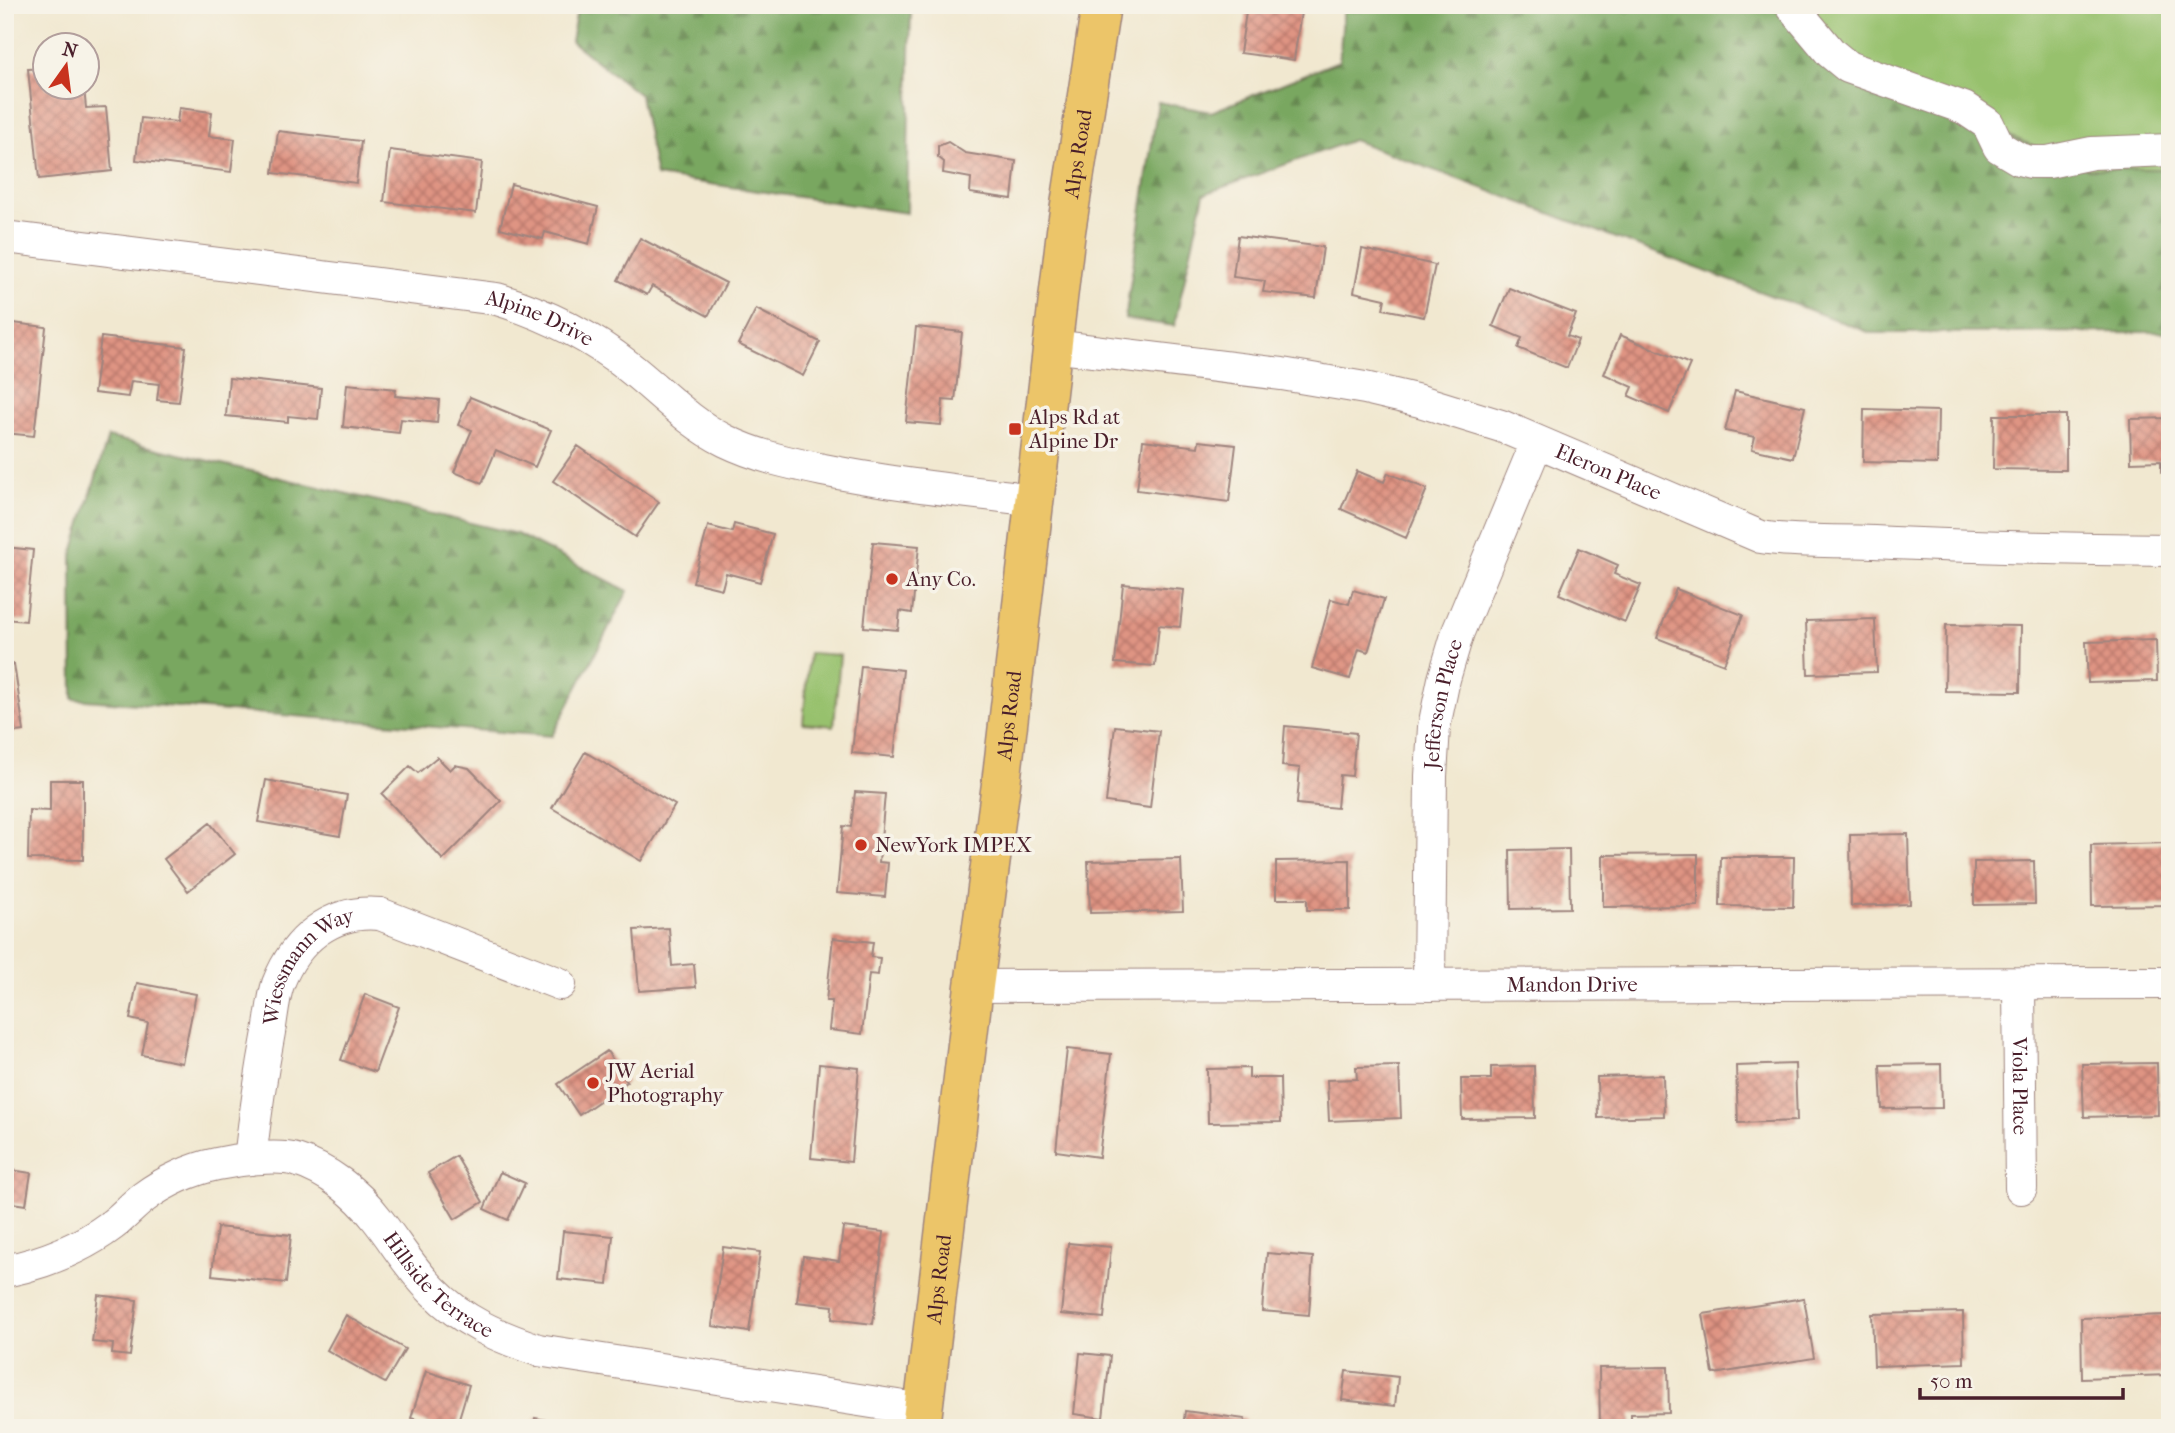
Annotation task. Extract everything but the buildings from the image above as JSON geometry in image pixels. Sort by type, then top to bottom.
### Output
[{"type":"main road","name":"Alps Road","points":[[922,1419],[1066,231],[1101,5]]},
{"type":"street","points":[[1791,5],[1831,53],[1848,67],[1964,108],[1988,124],[1999,147],[2019,159],[2048,162],[2092,153],[2170,150]]},
{"type":"street","name":"Alpine Drive","points":[[5,237],[497,299],[539,313],[589,337],[702,427],[727,442],[766,458],[881,481],[1034,500]]},
{"type":"street","name":"Eleron Place","points":[[1052,346],[1282,374],[1365,388],[1420,401],[1501,426],[1761,537],[1797,542],[1834,540],[2021,549],[2170,550]]},
{"type":"street","name":"Jefferson Place","points":[[1429,985],[1434,727],[1458,632],[1537,442]]},
{"type":"street","name":"Wiessmann Way","points":[[250,1159],[262,1068],[278,986],[290,960],[307,939],[328,923],[342,916],[365,912],[380,914],[560,984]]},
{"type":"street","name":"Mandon Drive","points":[[974,986],[2170,983]]},
{"type":"street","name":"Viola Place","points":[[2019,984],[2021,1188]]},
{"type":"street","name":"Hillside Terrace","points":[[5,1271],[38,1264],[75,1248],[112,1226],[145,1196],[179,1177],[214,1165],[250,1159],[294,1159],[324,1172],[352,1192],[376,1218],[406,1262],[434,1292],[465,1318],[493,1334],[538,1350],[922,1419]]},
{"type":"green space","points":[[578,5],[911,5],[907,213],[656,176],[640,95],[571,41]]},
{"type":"green space","points":[[1344,5],[1776,5],[1843,67],[2088,169],[2170,169],[2170,332],[1871,333],[1353,140],[1204,194],[1174,326],[1125,319],[1158,102],[1211,112],[1339,61]]},
{"type":"green space","points":[[1776,5],[2170,5],[2170,169],[2089,169],[1843,67]]},
{"type":"green space","points":[[108,437],[517,534],[628,591],[552,736],[73,699],[72,556]]},
{"type":"green space","points":[[809,653],[840,655],[834,726],[803,723]]},
{"type":"place","name":"Alps Rd at Alpine Dr","points":[[1015,429]]},
{"type":"place","name":"Any Co.","points":[[892,579]]},
{"type":"place","name":"NewYork IMPEX","points":[[861,845]]},
{"type":"place","name":"JW Aerial Photography","points":[[593,1083]]}]
